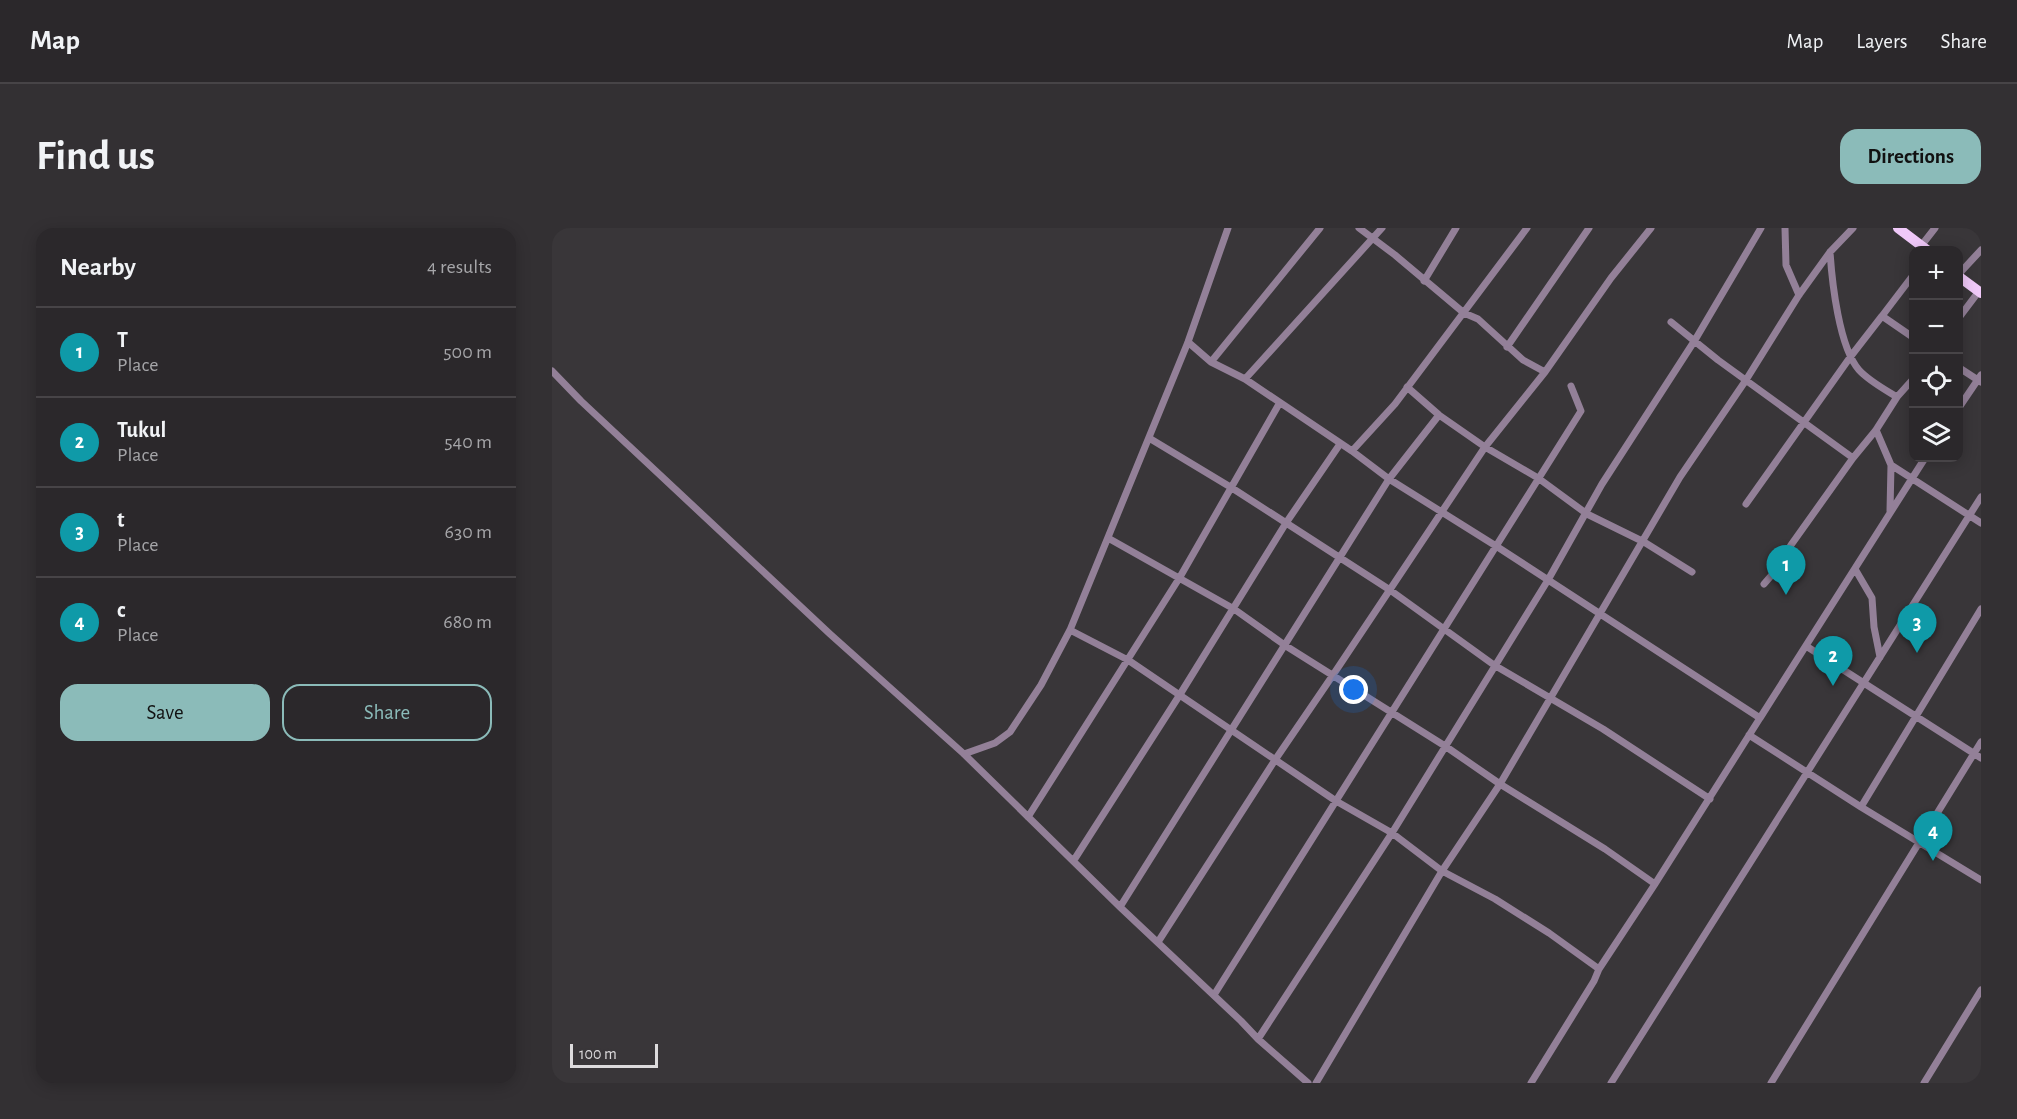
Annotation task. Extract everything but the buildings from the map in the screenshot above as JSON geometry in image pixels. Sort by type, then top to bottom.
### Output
[{"type":"main road","points":[[1898,228],[1921,246]]},
{"type":"main road","points":[[1963,278],[1980,292]]},
{"type":"street","points":[[964,754],[995,743],[1010,732],[1041,685],[1070,630],[1188,342],[1228,228]]},
{"type":"street","points":[[1210,362],[1320,228]]},
{"type":"street","points":[[1359,228],[1375,238],[1464,313],[1478,319],[1523,360],[1545,372]]},
{"type":"street","points":[[1245,379],[1382,228]]},
{"type":"street","points":[[1424,280],[1456,228]]},
{"type":"street","points":[[1352,451],[1395,404],[1527,228]]},
{"type":"street","points":[[1507,347],[1589,228]]},
{"type":"street","points":[[1158,942],[1275,760],[1485,447],[1545,372],[1611,278],[1651,228]]},
{"type":"street","points":[[1258,1039],[1392,833],[1548,580],[1602,484],[1695,340],[1761,228]]},
{"type":"street","points":[[1785,228],[1786,265],[1798,295]]},
{"type":"street","points":[[1316,1083],[1442,871],[1500,784],[1644,542],[1680,477],[1746,380],[1798,295],[1830,252],[1853,228]]},
{"type":"street","points":[[1925,246],[1935,228]]},
{"type":"street","points":[[1963,270],[1981,250]]},
{"type":"street","points":[[1830,252],[1831,282],[1844,340],[1851,356],[1859,370],[1874,383],[1897,397]]},
{"type":"street","points":[[1746,504],[1851,356],[1909,280]]},
{"type":"street","points":[[1963,314],[1980,292]]},
{"type":"street","points":[[1882,316],[1909,335]]},
{"type":"street","points":[[1671,322],[1804,424],[1853,458]]},
{"type":"street","points":[[1188,342],[1210,362],[1245,379],[1352,451],[1389,480],[1496,546],[1760,718]]},
{"type":"street","points":[[1960,408],[1980,379],[1963,369]]},
{"type":"street","points":[[552,371],[581,401],[830,634],[964,754],[1258,1039],[1308,1083]]},
{"type":"street","points":[[1764,584],[1777,569],[1791,545],[1853,458],[1876,430],[1897,397],[1909,384]]},
{"type":"street","points":[[1214,996],[1581,411],[1571,386]]},
{"type":"street","points":[[1407,387],[1439,415],[1485,447],[1538,478],[1587,514],[1644,542],[1692,572]]},
{"type":"street","points":[[1028,817],[1180,577],[1279,404]]},
{"type":"street","points":[[1120,907],[1389,480],[1439,415]]},
{"type":"street","points":[[1876,430],[1891,465],[1890,514]]},
{"type":"street","points":[[1149,438],[1232,488],[1390,590],[1494,665],[1603,729],[1710,799]]},
{"type":"street","points":[[1074,860],[1286,523],[1340,444]]},
{"type":"street","points":[[1531,1083],[1594,981],[1599,969],[1710,799],[1922,462]]},
{"type":"street","points":[[1891,465],[1981,523]]},
{"type":"street","points":[[1611,1083],[1981,497]]},
{"type":"street","points":[[1108,538],[1234,609],[1286,646],[1605,849],[1655,884]]},
{"type":"street","points":[[1854,569],[1872,598],[1874,627],[1880,657]]},
{"type":"street","points":[[1861,807],[1981,609]]},
{"type":"street","points":[[1070,630],[1128,660],[1336,801],[1392,833],[1442,871],[1495,899],[1549,933],[1599,969]]},
{"type":"street","points":[[1806,646],[1981,758]]},
{"type":"street","points":[[1749,735],[1981,880]]},
{"type":"street","points":[[1771,1083],[1981,742]]},
{"type":"street","points":[[1924,1083],[1981,990]]},
{"type":"place","name":"T","points":[[1786,595]]},
{"type":"place","name":"t","points":[[1917,653]]},
{"type":"place","name":"Tukul","points":[[1833,686]]},
{"type":"place","name":"c","points":[[1933,861]]}]
